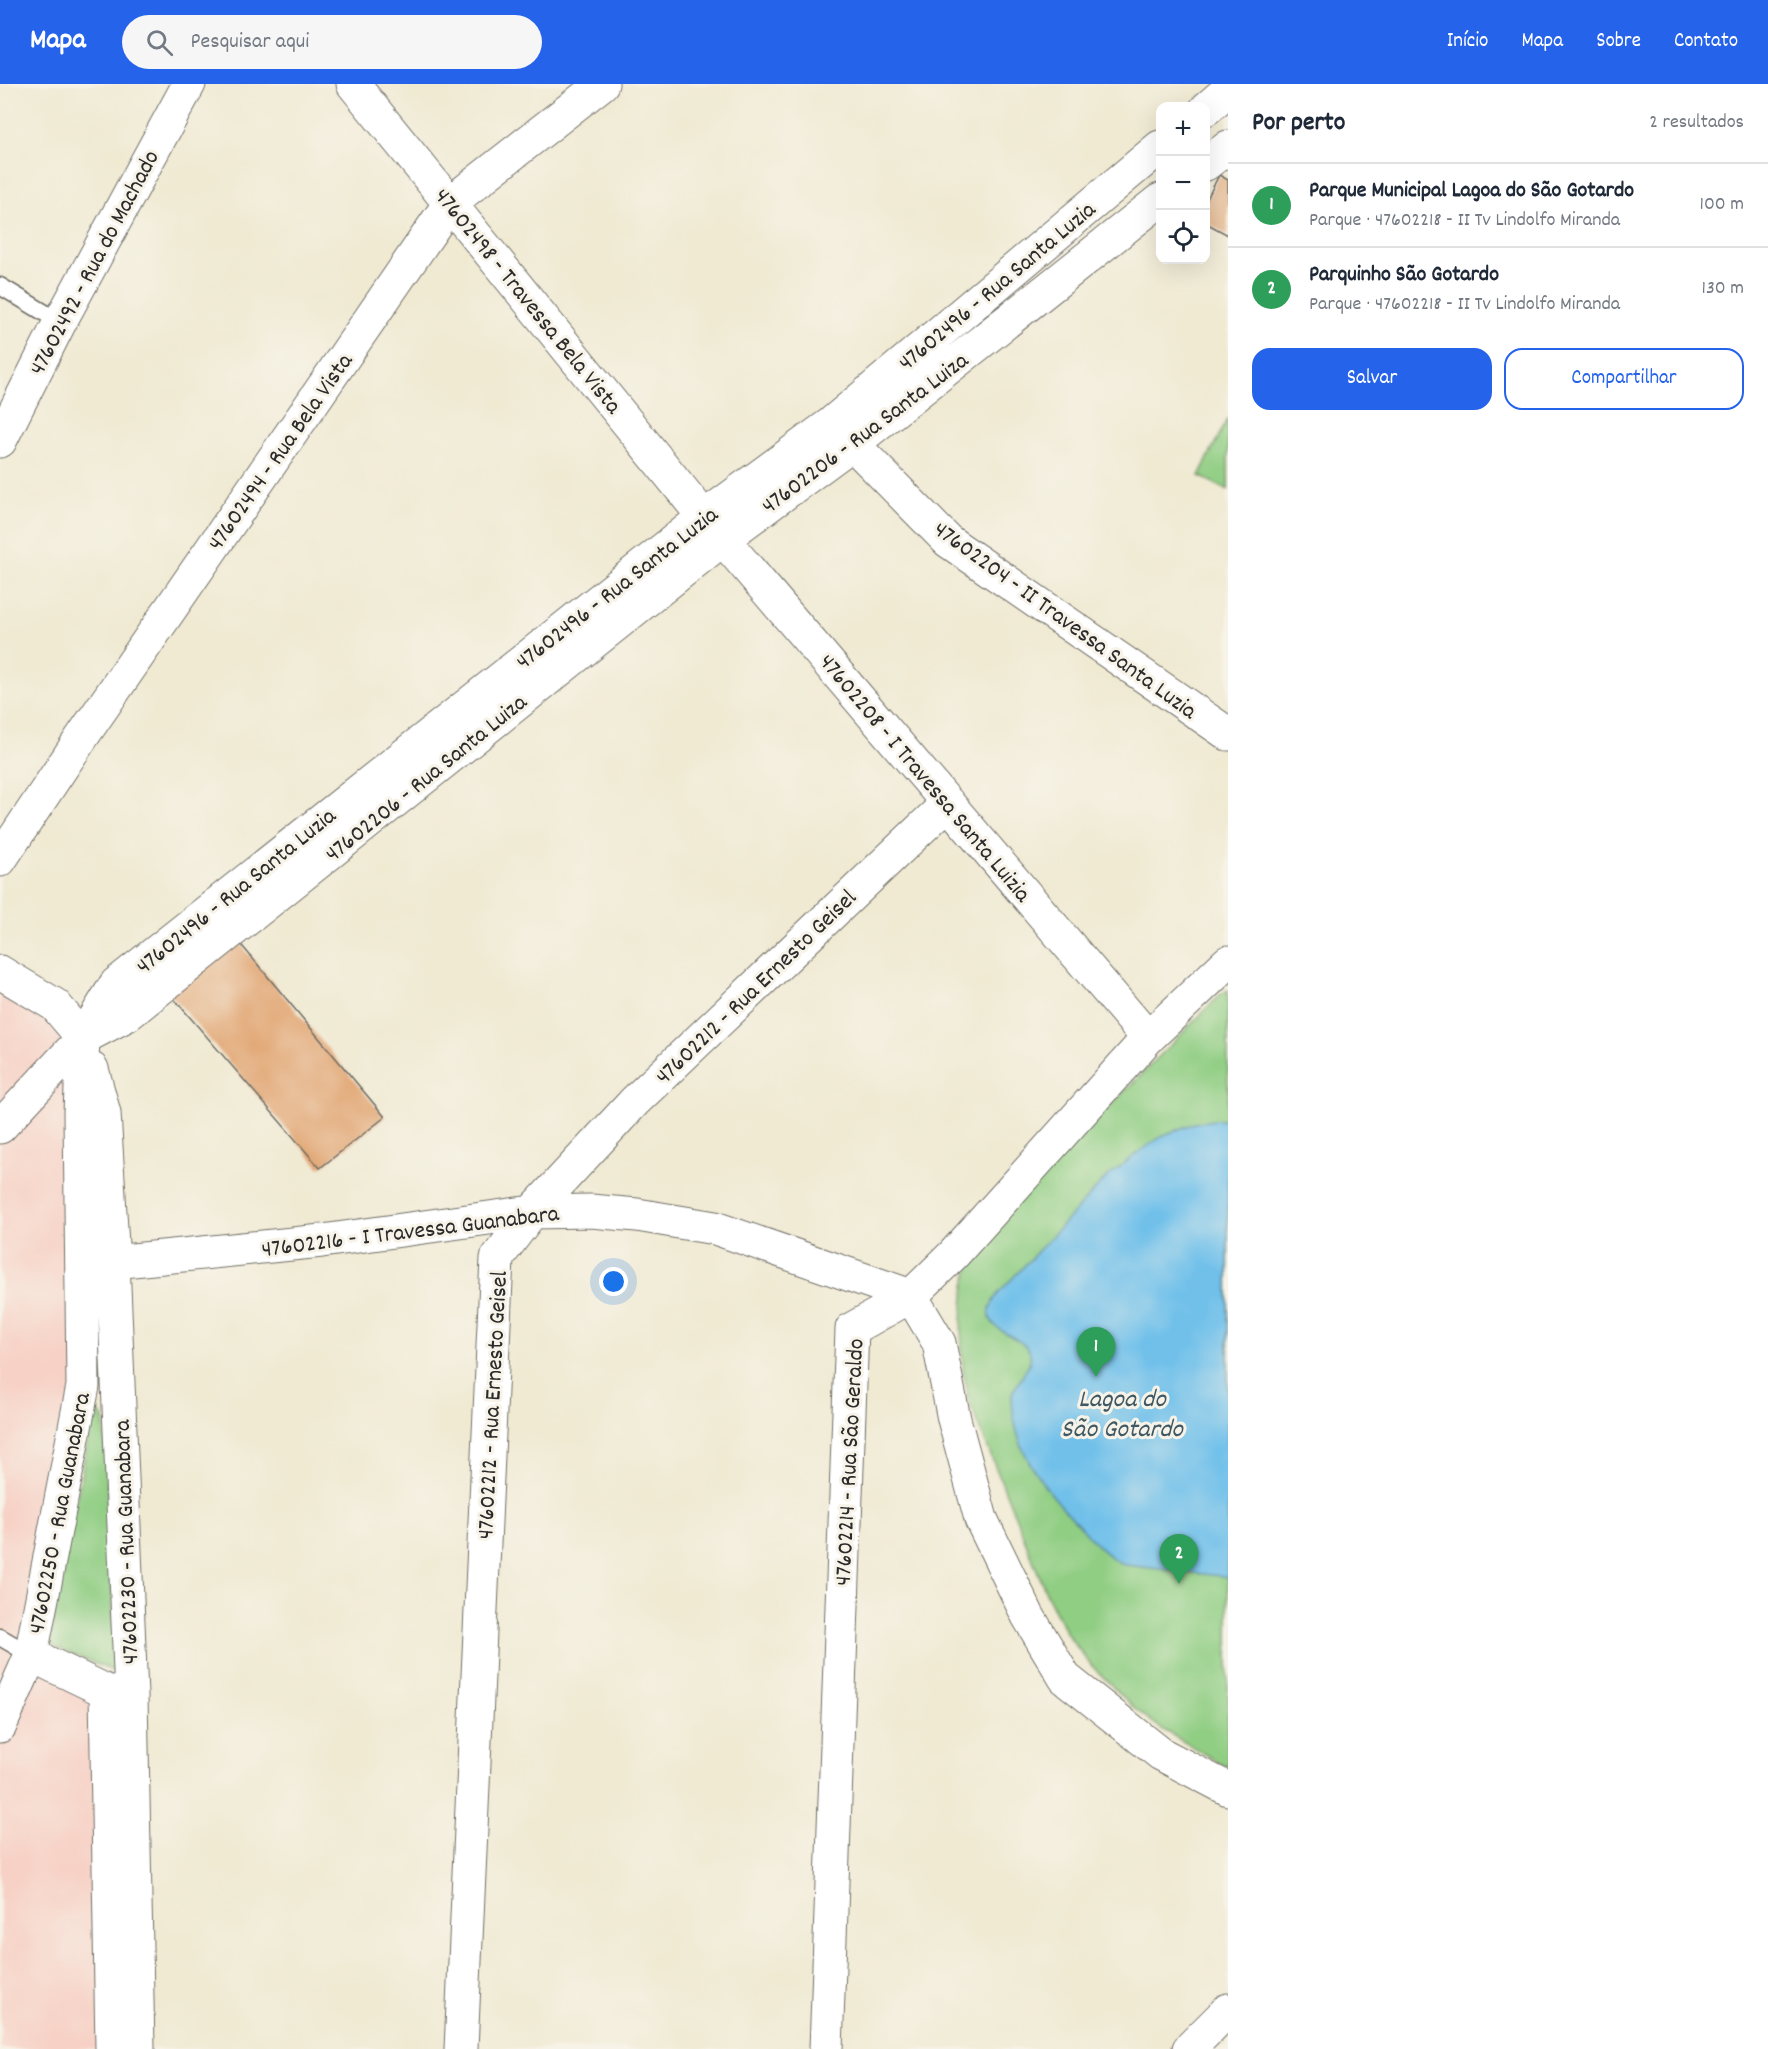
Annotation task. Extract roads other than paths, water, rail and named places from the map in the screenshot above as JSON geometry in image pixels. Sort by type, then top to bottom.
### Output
[{"type":"street","name":"47602492 - Rua do Machado","points":[[0,441],[60,322],[189,84]]},
{"type":"street","name":"47602498 - Travessa Bela Vista","points":[[353,84],[713,528]]},
{"type":"street","name":"47602494 - Rua Bela Vista","points":[[0,860],[450,202],[602,84]]},
{"type":"street","points":[[1210,106],[1228,90]]},
{"type":"street","points":[[1210,161],[1228,147]]},
{"type":"street","name":"47602496 - Rua Santa Luzia","points":[[0,1127],[83,1038],[116,984],[713,528],[842,433],[1156,151]]},
{"type":"street","name":"47602206 - Rua Santa Luiza","points":[[842,433],[1156,204]]},
{"type":"street","name":"47602204 - II Travessa Santa Luzia","points":[[842,433],[948,541],[1228,734]]},
{"type":"street","name":"47602208 - I Travessa Santa Luizia","points":[[713,528],[1148,1038]]},
{"type":"street","name":"47602212 - Rua Ernesto Geisel","points":[[461,2049],[498,1257],[532,1212],[635,1101],[948,803]]},
{"type":"street","name":"47602214 - Rua São Geraldo","points":[[826,2049],[852,1329],[911,1296],[952,1255],[1148,1038],[1228,962]]},
{"type":"street","points":[[0,972],[55,1005],[83,1038]]},
{"type":"street","name":"47602230 - Rua Guanabara","points":[[83,1038],[104,1113],[113,1262],[119,1693],[138,2049]]},
{"type":"street","name":"47602250 - Rua Guanabara","points":[[83,1038],[80,1113],[83,1386],[31,1655],[119,1693]]},
{"type":"street","name":"47602216 - I Travessa Guanabara","points":[[113,1262],[322,1241],[532,1212],[591,1211],[715,1228],[911,1296]]},
{"type":"street","points":[[911,1296],[939,1343],[954,1419],[981,1518],[1028,1616],[1065,1678],[1161,1754],[1228,1789]]},
{"type":"street","points":[[0,1726],[31,1655]]},
{"type":"street","points":[[112,2049],[119,1693]]},
{"type":"street","points":[[1188,2049],[1228,2010]]},
{"type":"lane","points":[[0,286],[60,322]]},
{"type":"lane","points":[[0,1637],[31,1655]]},
{"type":"water","name":"Lagoa do São Gotardo","points":[[1228,1120],[1228,1577],[1125,1565],[1093,1541],[1040,1480],[1023,1448],[1013,1413],[1012,1393],[1029,1365],[1029,1352],[1024,1344],[996,1327],[990,1319],[990,1309],[997,1295],[1105,1179],[1164,1135],[1195,1123]]},
{"type":"place","name":"Parque Municipal Lagoa do São Gotardo","points":[[1096,1377]]},
{"type":"place","name":"Parquinho São Gotardo","points":[[1179,1584]]}]
